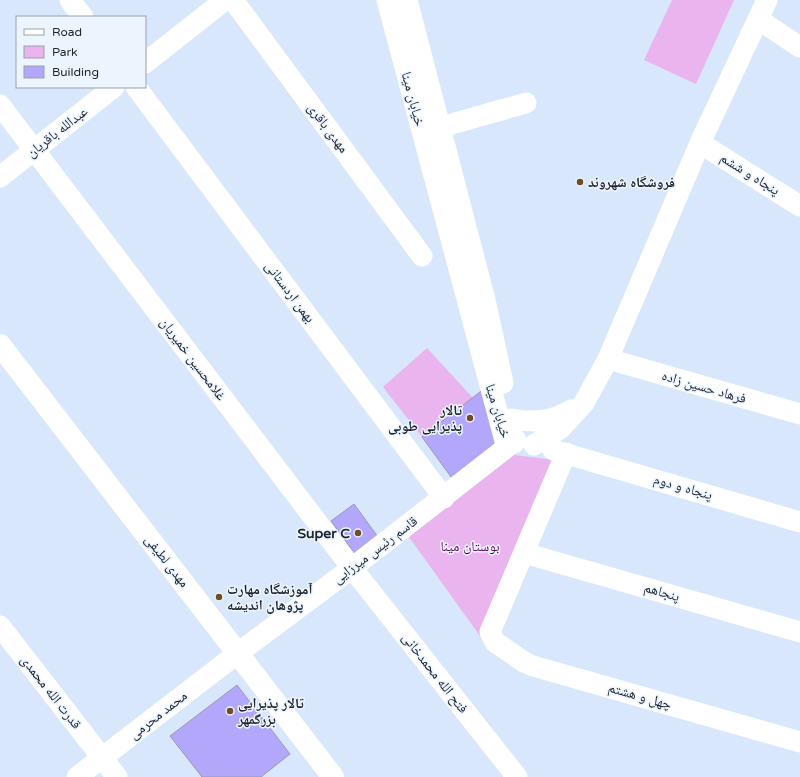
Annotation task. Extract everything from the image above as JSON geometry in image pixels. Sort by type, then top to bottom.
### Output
[{"type":"main road","name":"مهدی لطیفی","points":[[0,345],[333,777]]},
{"type":"street","points":[[70,0],[82,16]]},
{"type":"street","points":[[146,62],[225,0]]},
{"type":"street","name":"مهدی باقری","points":[[233,0],[422,256]]},
{"type":"street","name":"خیابان مینا","points":[[387,0],[506,441],[508,444],[520,443],[511,419],[485,300],[407,0]]},
{"type":"street","name":"قاسم رئیس میرزایی","points":[[238,653],[444,498],[520,443],[561,428],[584,403],[608,359],[700,143],[767,0]]},
{"type":"street","points":[[758,19],[800,47]]},
{"type":"street","name":"عبدالله باقریان","points":[[0,177],[113,88]]},
{"type":"street","name":"بهمن اردستانی","points":[[137,88],[444,498]]},
{"type":"street","points":[[441,128],[526,103]]},
{"type":"street","name":"غلامحسین خمیریان","points":[[0,105],[352,568]]},
{"type":"street","name":"پنجاه و ششم","points":[[700,143],[800,206]]},
{"type":"street","name":"فرهاد حسین زاده","points":[[608,359],[800,414]]},
{"type":"street","points":[[511,419],[529,422],[544,421],[556,417],[584,403]]},
{"type":"street","name":"پنجاه و دوم","points":[[520,443],[566,453],[800,522]]},
{"type":"street","points":[[524,553],[566,453]]},
{"type":"street","name":"پنجاهم","points":[[524,553],[800,632]]},
{"type":"street","name":"چهل و هشتم","points":[[524,553],[490,632],[495,642],[524,662],[533,666],[800,742]]},
{"type":"street","name":"فتح الله محمدخانی","points":[[352,568],[517,777]]},
{"type":"street","name":"قدرت الله محمدی","points":[[0,626],[116,777]]},
{"type":"street","name":"محمد محرمی","points":[[77,777],[238,653]]},
{"type":"green space","points":[[672,0],[734,0],[696,84],[644,60]]},
{"type":"green space","points":[[427,348],[473,398],[422,437],[383,387]]},
{"type":"green space","name":"بوستان مینا","points":[[514,455],[555,460],[480,636],[409,537]]},
{"type":"building","name":"تالار پذیرایی طوبی","points":[[485,388],[500,444],[454,481],[422,437]]},
{"type":"building","points":[[354,504],[378,537],[355,554],[331,521]]},
{"type":"building","name":"تالار پذیرایی بزرگمهر","points":[[237,685],[290,754],[261,777],[202,777],[170,736]]},
{"type":"place","name":"فروشگاه شهروند","points":[[580,182]]},
{"type":"place","name":"تالار پذیرایی طوبی","points":[[470,418]]},
{"type":"place","name":"Super C","points":[[358,533]]},
{"type":"place","name":"آموزشگاه مهارت پژوهان اندیشه","points":[[219,597]]},
{"type":"place","name":"تالار پذیرایی بزرگمهر","points":[[230,711]]}]
